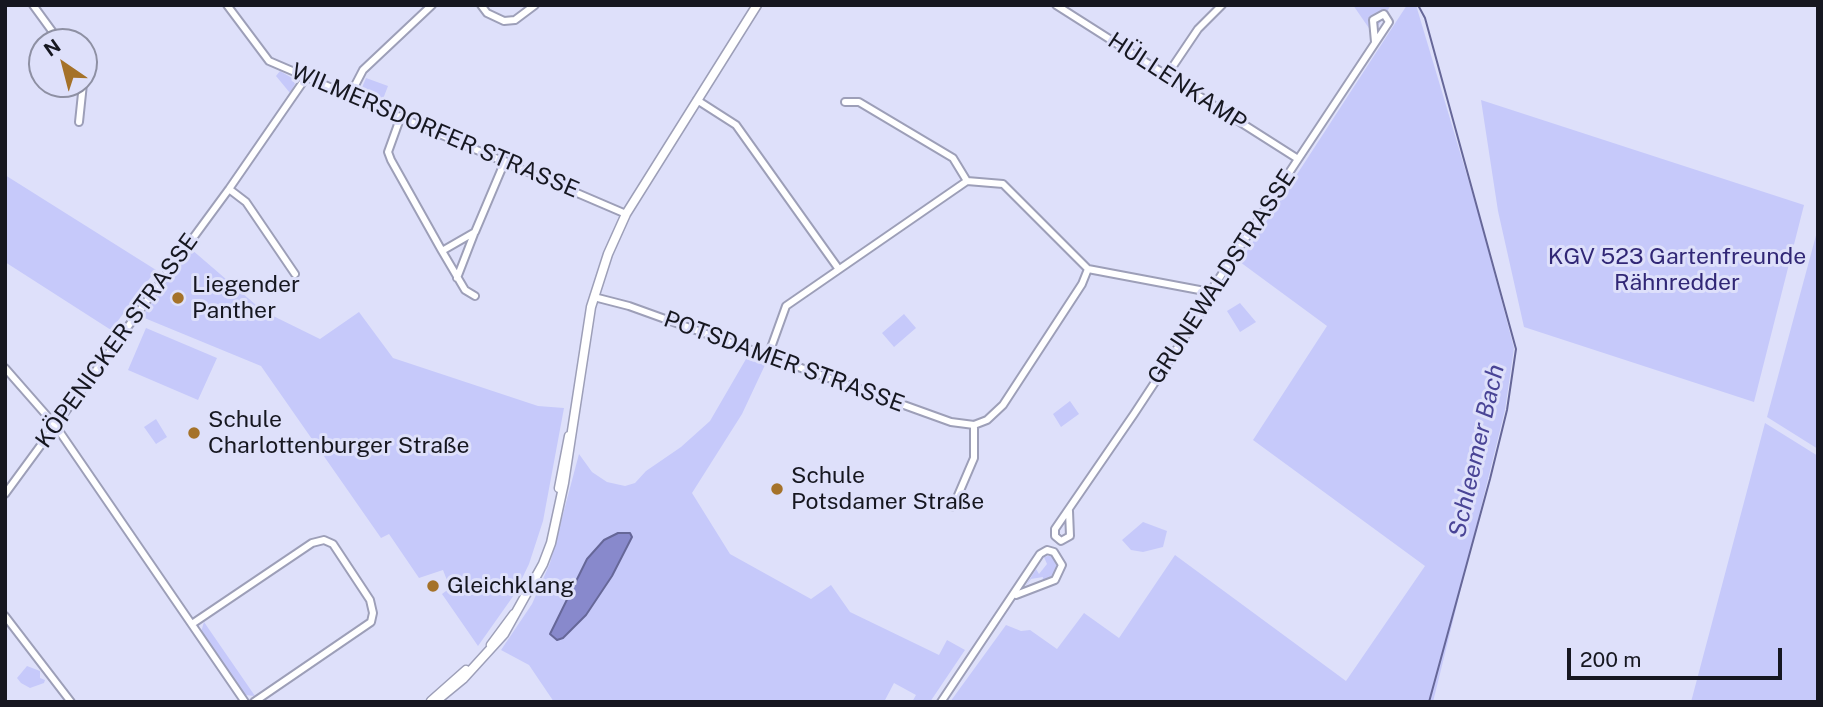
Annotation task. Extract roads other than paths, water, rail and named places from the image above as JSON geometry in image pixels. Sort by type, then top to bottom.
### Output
[{"type":"street","points":[[33,5],[50,28]]},
{"type":"street","name":"WILMERSDORFER STRASSE","points":[[227,5],[269,61],[305,79],[350,95],[626,214]]},
{"type":"street","points":[[350,95],[363,70],[432,5]]},
{"type":"street","points":[[481,5],[487,13],[504,21],[515,20],[535,5]]},
{"type":"street","points":[[433,702],[488,650],[514,614],[536,574],[552,530],[564,483],[594,297],[626,214],[757,5]]},
{"type":"street","name":"HÜLLENKAMP","points":[[1056,5],[1298,159]]},
{"type":"street","points":[[1167,75],[1198,29],[1222,5]]},
{"type":"street","name":"GRUNEWALDSTRASSE","points":[[1069,511],[1375,43]]},
{"type":"street","name":"KÖPENICKER STRASSE","points":[[5,494],[229,189],[305,79]]},
{"type":"street","points":[[79,122],[82,98]]},
{"type":"street","points":[[697,100],[736,125],[838,268]]},
{"type":"street","points":[[845,102],[859,102],[953,158],[967,181]]},
{"type":"street","points":[[401,117],[388,152],[392,164],[457,278],[465,290],[475,296]]},
{"type":"street","points":[[457,278],[505,161]]},
{"type":"street","points":[[768,356],[786,306],[967,181],[993,181],[1003,184],[1088,269],[1210,292]]},
{"type":"street","points":[[229,189],[246,202],[295,274]]},
{"type":"street","points":[[442,251],[475,232]]},
{"type":"street","points":[[953,507],[974,458],[974,425],[987,420],[1003,405],[1082,284],[1088,269]]},
{"type":"street","name":"POTSDAMER STRASSE","points":[[594,297],[629,306],[951,422],[974,425]]},
{"type":"street","points":[[5,368],[55,425],[245,702]]},
{"type":"street","points":[[192,624],[309,545],[322,540],[333,544],[370,600],[373,613],[370,622],[254,702]]},
{"type":"street","points":[[941,702],[1016,595],[1040,554],[1047,550],[1055,552],[1062,565],[1059,574],[1050,583],[1016,595]]},
{"type":"street","points":[[5,616],[71,702]]},
{"type":"waterway","name":"Schleemer Bach","points":[[1418,5],[1425,18],[1516,349],[1507,410],[1490,479],[1429,702]]},
{"type":"place","name":"Liegender Panther","points":[[178,298]]},
{"type":"place","name":"Schule Charlottenburger Straße","points":[[194,433]]},
{"type":"place","name":"Schule Potsdamer Straße","points":[[777,489]]},
{"type":"place","name":"Gleichklang","points":[[433,586]]},
{"type":"park label","name":"KGV 523 Gartenfreunde Rähnredder","points":[[1677,270]]}]
